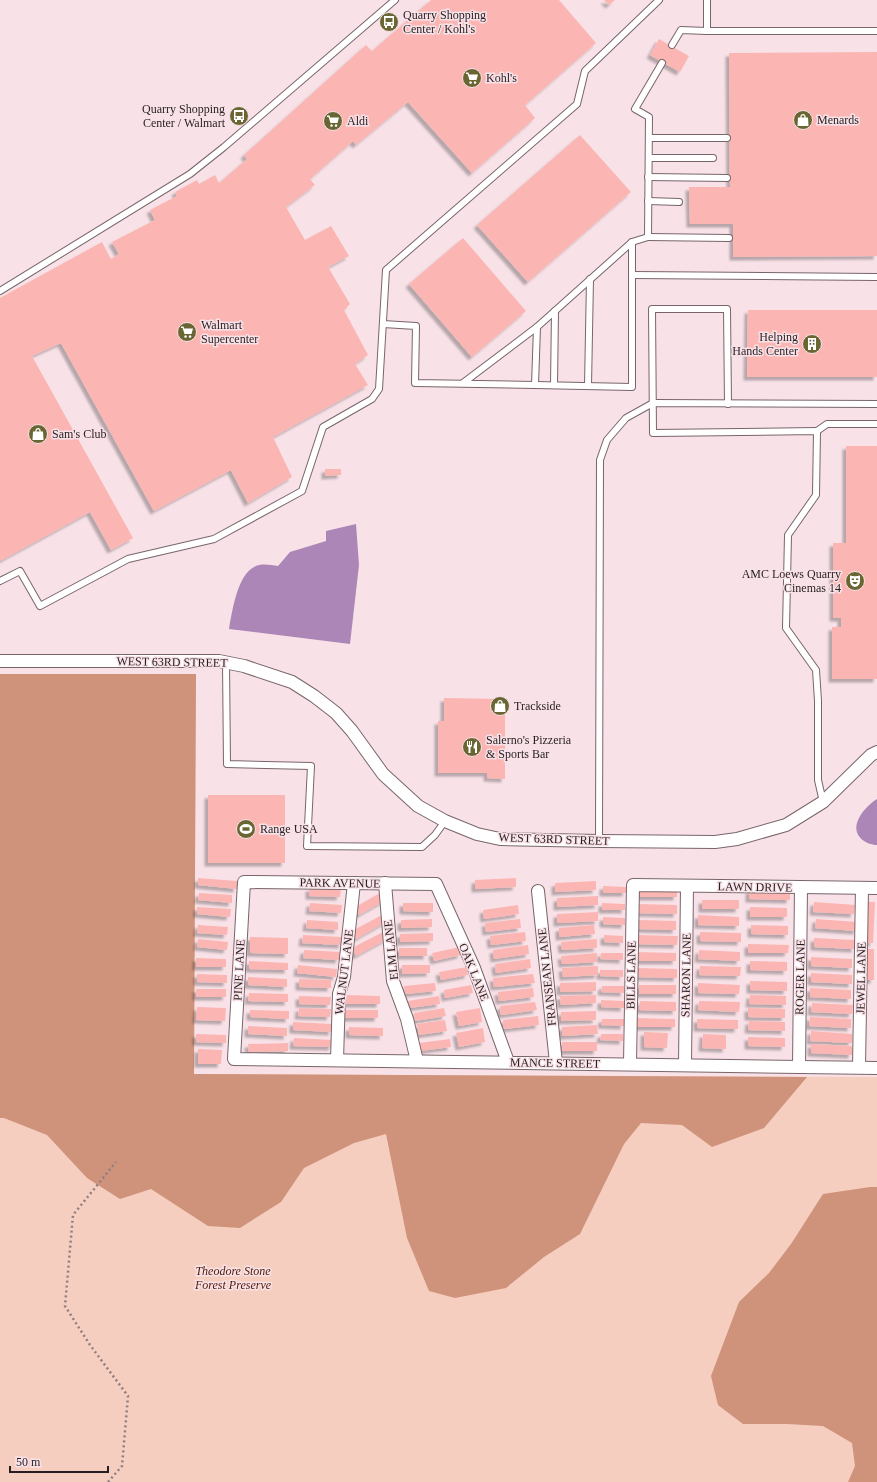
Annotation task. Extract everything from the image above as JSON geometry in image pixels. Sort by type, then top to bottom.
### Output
[{"type":"street","name":"WEST 63RD STREET","points":[[0,660],[219,661],[244,666],[292,682],[314,696],[336,713],[352,731],[383,774],[418,806],[445,821],[477,834],[500,839],[599,842],[715,842],[737,839],[786,825],[823,802],[871,755],[877,752]]},
{"type":"street","name":"PARK AVENUE","points":[[244,882],[436,884]]},
{"type":"street","name":"PINE LANE","points":[[234,1059],[244,882]]},
{"type":"street","name":"WALNUT LANE","points":[[337,1060],[339,994],[344,977],[354,883]]},
{"type":"street","name":"ELM LANE","points":[[385,884],[393,981],[407,1019],[417,1061]]},
{"type":"street","name":"OAK LANE","points":[[436,884],[474,968],[508,1062]]},
{"type":"street","name":"LAWN DRIVE","points":[[633,885],[877,888]]},
{"type":"street","name":"BILLS LANE","points":[[630,1064],[633,885]]},
{"type":"street","name":"SHARON LANE","points":[[685,1065],[687,886]]},
{"type":"street","name":"ROGER LANE","points":[[798,1066],[801,887]]},
{"type":"street","name":"JEWEL LANE","points":[[859,1067],[862,888]]},
{"type":"street","name":"FRANSEAN LANE","points":[[538,891],[556,1063]]},
{"type":"street","name":"MANCE STREET","points":[[234,1059],[877,1068]]},
{"type":"lane","points":[[0,291],[190,174],[224,147],[395,0]]},
{"type":"lane","points":[[0,581],[20,571],[40,606],[128,559],[214,539],[302,491],[323,427],[372,399],[380,389],[386,270],[578,104],[585,71],[660,0]]},
{"type":"lane","points":[[707,0],[707,31]]},
{"type":"lane","points":[[672,45],[681,30],[877,31]]},
{"type":"lane","points":[[648,237],[649,117],[635,109],[662,63]]},
{"type":"lane","points":[[649,138],[727,138]]},
{"type":"lane","points":[[649,158],[713,158]]},
{"type":"lane","points":[[648,177],[727,178]]},
{"type":"lane","points":[[648,201],[678,202]]},
{"type":"lane","points":[[463,384],[536,327],[632,242],[648,237],[728,238]]},
{"type":"lane","points":[[383,324],[416,326],[415,383],[632,387],[632,242]]},
{"type":"lane","points":[[632,275],[877,278]]},
{"type":"lane","points":[[588,386],[590,279]]},
{"type":"lane","points":[[728,404],[727,309],[652,309],[653,433],[817,431],[827,424],[877,424]]},
{"type":"lane","points":[[554,385],[555,311]]},
{"type":"lane","points":[[534,384],[536,327]]},
{"type":"lane","points":[[599,842],[600,460],[607,440],[626,418],[653,404],[877,404]]},
{"type":"lane","points":[[817,431],[816,495],[788,535],[786,628],[816,670],[818,701],[818,780],[823,802]]},
{"type":"lane","points":[[226,662],[227,764],[311,766],[306,846],[422,847],[435,835],[445,821]]},
{"type":"path","points":[[108,1482],[122,1466],[128,1396],[90,1345],[65,1306],[73,1215],[116,1162]]},
{"type":"green space","name":"Theodore Stone Forest Preserve","points":[[0,674],[196,674],[194,1074],[877,1077],[877,1482],[0,1482]]},
{"type":"shaded area","points":[[356,524],[359,565],[350,644],[229,629],[239,586],[243,578],[254,567],[260,565],[278,566],[290,552],[326,541],[326,531]]},
{"type":"shaded area","points":[[0,674],[196,674],[194,1074],[807,1077],[764,1128],[712,1147],[682,1125],[641,1123],[624,1144],[580,1234],[544,1257],[506,1288],[455,1298],[429,1291],[407,1238],[386,1134],[354,1143],[304,1168],[281,1202],[240,1228],[208,1226],[151,1189],[120,1199],[87,1178],[47,1135],[4,1118],[0,1118]]},
{"type":"shaded area","points":[[877,799],[877,845],[873,845],[861,839],[856,828],[858,819],[863,812]]},
{"type":"shaded area","points":[[877,1187],[877,1482],[848,1482],[855,1466],[852,1443],[823,1426],[743,1424],[718,1405],[711,1376],[739,1302],[769,1273],[791,1244],[823,1194]]},
{"type":"building","points":[[431,0],[559,0],[596,43],[525,105],[535,118],[472,173],[408,102],[356,145],[353,141],[310,179],[315,185],[286,207],[305,240],[331,226],[349,256],[328,267],[350,304],[344,310],[368,355],[355,364],[368,385],[273,437],[292,477],[248,503],[231,470],[154,511],[61,343],[32,356],[133,538],[111,550],[90,512],[0,561],[0,298],[102,242],[111,259],[119,254],[112,242],[155,220],[150,210],[177,196],[175,192],[197,180],[199,184],[215,175],[219,183],[247,159],[244,155],[366,45],[372,51]]},
{"type":"building","points":[[604,0],[615,0],[609,5]]},
{"type":"building","points":[[659,39],[689,56],[680,72],[650,55]]},
{"type":"building","name":"Menards","points":[[877,52],[877,256],[733,257],[733,224],[690,224],[689,187],[730,187],[729,53]]},
{"type":"building","points":[[580,135],[631,192],[528,282],[477,225]]},
{"type":"building","points":[[463,238],[526,311],[472,357],[409,284]]},
{"type":"building","name":"Helping Hands Center","points":[[748,310],[877,310],[877,377],[747,377]]},
{"type":"building","name":"AMC Loews Quarry Cinemas 14","points":[[846,446],[877,446],[877,679],[832,679],[832,627],[841,627],[841,618],[833,618],[833,543],[846,543]]},
{"type":"building","points":[[325,469],[341,469],[341,475],[325,476]]},
{"type":"building","name":"Salerno's Pizzeria & Sports Bar","points":[[444,698],[505,699],[505,779],[487,778],[487,773],[438,773],[438,721],[444,721]]},
{"type":"building","name":"Range USA","points":[[208,795],[285,795],[285,863],[208,863]]},
{"type":"building","points":[[198,878],[237,881],[237,889],[198,885]]},
{"type":"building","points":[[516,878],[516,887],[475,889],[475,880]]},
{"type":"building","points":[[596,881],[596,890],[555,892],[555,883]]},
{"type":"building","points":[[603,886],[626,887],[626,893],[603,893]]},
{"type":"building","points":[[309,888],[341,889],[340,897],[309,896]]},
{"type":"building","points":[[640,888],[677,888],[677,897],[640,897]]},
{"type":"building","points":[[749,890],[790,891],[790,900],[749,899]]},
{"type":"building","points":[[199,893],[232,895],[232,903],[198,900]]},
{"type":"building","points":[[380,893],[384,901],[359,915],[354,908]]},
{"type":"building","points":[[598,896],[598,905],[557,907],[557,898]]},
{"type":"building","points":[[702,900],[739,900],[739,909],[702,909]]},
{"type":"building","points":[[814,902],[855,905],[854,914],[813,912]]},
{"type":"building","points":[[866,902],[875,902],[873,943],[864,943]]},
{"type":"building","points":[[310,903],[342,905],[341,913],[309,911]]},
{"type":"building","points":[[403,903],[433,903],[433,912],[403,911]]},
{"type":"building","points":[[602,903],[625,904],[625,910],[602,910]]},
{"type":"building","points":[[637,904],[677,905],[677,914],[636,913]]},
{"type":"building","points":[[518,905],[519,914],[484,919],[483,910]]},
{"type":"building","points":[[197,907],[231,909],[230,917],[197,914]]},
{"type":"building","points":[[750,907],[787,908],[787,917],[750,917]]},
{"type":"building","points":[[598,912],[598,921],[557,923],[557,914]]},
{"type":"building","points":[[382,915],[386,922],[356,939],[352,931]]},
{"type":"building","points":[[698,915],[739,917],[739,926],[698,925]]},
{"type":"building","points":[[603,917],[625,918],[625,925],[603,924]]},
{"type":"building","points":[[432,919],[432,927],[401,928],[401,920]]},
{"type":"building","points":[[520,919],[521,928],[486,932],[485,923]]},
{"type":"building","points":[[816,919],[857,922],[857,931],[815,928]]},
{"type":"building","points":[[307,920],[338,922],[338,930],[306,928]]},
{"type":"building","points":[[639,920],[676,921],[676,930],[639,929]]},
{"type":"building","points":[[198,925],[228,927],[227,935],[197,933]]},
{"type":"building","points":[[594,925],[595,934],[559,937],[559,928]]},
{"type":"building","points":[[751,925],[788,926],[788,935],[751,934]]},
{"type":"building","points":[[383,932],[387,939],[356,956],[352,948]]},
{"type":"building","points":[[525,932],[526,941],[491,945],[490,936]]},
{"type":"building","points":[[700,932],[741,933],[741,942],[700,941]]},
{"type":"building","points":[[433,933],[433,941],[400,942],[400,934]]},
{"type":"building","points":[[303,935],[342,937],[342,945],[302,943]]},
{"type":"building","points":[[604,935],[623,936],[623,943],[604,942]]},
{"type":"building","points":[[637,935],[678,936],[677,945],[637,944]]},
{"type":"building","points":[[250,937],[288,938],[288,954],[250,953]]},
{"type":"building","points":[[814,938],[855,940],[855,949],[814,947]]},
{"type":"building","points":[[198,939],[228,942],[227,950],[197,947]]},
{"type":"building","points":[[597,939],[597,948],[562,950],[561,942]]},
{"type":"building","points":[[748,944],[789,945],[788,953],[748,953]]},
{"type":"building","points":[[528,945],[529,954],[494,959],[493,950]]},
{"type":"building","points":[[460,947],[461,955],[434,961],[432,953]]},
{"type":"building","points":[[399,948],[427,948],[427,956],[399,956]]},
{"type":"building","points":[[865,949],[874,949],[874,980],[865,980]]},
{"type":"building","points":[[304,950],[340,952],[339,960],[303,958]]},
{"type":"building","points":[[699,950],[740,952],[740,961],[698,959]]},
{"type":"building","points":[[635,952],[676,953],[676,961],[635,961]]},
{"type":"building","points":[[597,953],[597,962],[562,964],[561,956]]},
{"type":"building","points":[[601,953],[623,953],[623,960],[600,959]]},
{"type":"building","points":[[811,957],[852,959],[852,968],[811,966]]},
{"type":"building","points":[[196,958],[226,959],[226,967],[196,967]]},
{"type":"building","points":[[530,959],[531,968],[496,973],[495,964]]},
{"type":"building","points":[[249,961],[288,963],[288,970],[249,969]]},
{"type":"building","points":[[750,961],[787,962],[787,971],[750,970]]},
{"type":"building","points":[[298,965],[337,969],[336,977],[297,973]]},
{"type":"building","points":[[402,965],[430,965],[430,973],[402,974]]},
{"type":"building","points":[[598,966],[598,975],[563,977],[562,968]]},
{"type":"building","points":[[700,966],[741,967],[740,976],[699,975]]},
{"type":"building","points":[[467,967],[468,975],[441,980],[439,972]]},
{"type":"building","points":[[636,968],[677,969],[677,978],[636,977]]},
{"type":"building","points":[[600,970],[623,970],[623,977],[600,976]]},
{"type":"building","points":[[811,973],[852,975],[852,984],[811,982]]},
{"type":"building","points":[[197,974],[227,975],[227,983],[197,982]]},
{"type":"building","points":[[533,974],[535,983],[494,987],[493,978]]},
{"type":"building","points":[[248,977],[287,979],[287,987],[248,985]]},
{"type":"building","points":[[299,979],[331,980],[331,988],[299,987]]},
{"type":"building","points":[[750,981],[787,982],[787,991],[750,990]]},
{"type":"building","points":[[596,982],[596,991],[560,992],[560,983]]},
{"type":"building","points":[[435,983],[436,991],[405,994],[404,986]]},
{"type":"building","points":[[698,983],[740,985],[739,994],[698,993]]},
{"type":"building","points":[[471,985],[473,993],[445,998],[444,990]]},
{"type":"building","points":[[639,985],[676,985],[676,994],[639,994]]},
{"type":"building","points":[[602,986],[624,986],[624,993],[601,992]]},
{"type":"building","points":[[533,988],[534,997],[499,1001],[498,992]]},
{"type":"building","points":[[810,988],[851,990],[851,999],[810,997]]},
{"type":"building","points":[[196,989],[226,989],[226,997],[196,997]]},
{"type":"building","points":[[249,993],[288,994],[288,1002],[248,1001]]},
{"type":"building","points":[[345,995],[380,996],[380,1004],[345,1004]]},
{"type":"building","points":[[596,995],[596,1003],[561,1005],[560,996]]},
{"type":"building","points":[[750,995],[786,996],[786,1005],[749,1004]]},
{"type":"building","points":[[299,996],[331,997],[330,1005],[299,1004]]},
{"type":"building","points":[[439,996],[440,1004],[409,1008],[408,1001]]},
{"type":"building","points":[[601,1000],[624,1001],[624,1008],[601,1007]]},
{"type":"building","points":[[640,1001],[676,1002],[676,1011],[639,1010]]},
{"type":"building","points":[[699,1001],[740,1002],[739,1012],[698,1010]]},
{"type":"building","points":[[535,1002],[537,1010],[501,1015],[500,1006]]},
{"type":"building","points":[[812,1003],[853,1005],[852,1014],[811,1012]]},
{"type":"building","points":[[197,1007],[226,1008],[225,1021],[196,1020]]},
{"type":"building","points":[[299,1008],[331,1009],[330,1017],[298,1016]]},
{"type":"building","points":[[444,1008],[446,1016],[415,1021],[414,1013]]},
{"type":"building","points":[[480,1008],[482,1022],[459,1026],[456,1012]]},
{"type":"building","points":[[748,1008],[785,1009],[785,1018],[748,1017]]},
{"type":"building","points":[[250,1010],[289,1011],[289,1019],[250,1017]]},
{"type":"building","points":[[343,1010],[378,1010],[378,1018],[343,1018]]},
{"type":"building","points":[[596,1011],[596,1020],[561,1021],[561,1012]]},
{"type":"building","points":[[538,1016],[539,1025],[504,1029],[503,1020]]},
{"type":"building","points":[[810,1017],[851,1019],[851,1028],[809,1026]]},
{"type":"building","points":[[635,1018],[675,1019],[675,1027],[634,1027]]},
{"type":"building","points":[[602,1019],[624,1019],[624,1026],[601,1025]]},
{"type":"building","points":[[697,1019],[738,1020],[738,1029],[697,1028]]},
{"type":"building","points":[[445,1020],[447,1031],[419,1035],[417,1024]]},
{"type":"building","points":[[749,1021],[785,1022],[785,1031],[748,1030]]},
{"type":"building","points":[[293,1022],[332,1024],[332,1032],[293,1030]]},
{"type":"building","points":[[597,1025],[598,1034],[562,1036],[562,1027]]},
{"type":"building","points":[[248,1026],[287,1028],[287,1036],[248,1034]]},
{"type":"building","points":[[349,1027],[383,1028],[383,1036],[349,1035]]},
{"type":"building","points":[[483,1028],[485,1042],[459,1047],[456,1033]]},
{"type":"building","points":[[811,1031],[852,1034],[852,1043],[810,1041]]},
{"type":"building","points":[[644,1032],[668,1033],[667,1048],[644,1047]]},
{"type":"building","points":[[196,1034],[226,1035],[226,1043],[196,1042]]},
{"type":"building","points":[[601,1034],[623,1034],[623,1041],[600,1040]]},
{"type":"building","points":[[703,1034],[726,1035],[726,1049],[702,1048]]},
{"type":"building","points":[[748,1037],[785,1038],[785,1047],[748,1046]]},
{"type":"building","points":[[294,1038],[333,1040],[332,1047],[293,1046]]},
{"type":"building","points":[[450,1039],[451,1047],[420,1051],[419,1043]]},
{"type":"building","points":[[562,1042],[597,1042],[597,1051],[562,1051]]},
{"type":"building","points":[[288,1043],[288,1051],[249,1052],[248,1044]]},
{"type":"building","points":[[811,1044],[852,1046],[852,1055],[811,1053]]},
{"type":"building","points":[[198,1049],[222,1050],[221,1064],[198,1064]]},
{"type":"place","name":"Quarry Shopping Center / Kohl's","points":[[389,22]]},
{"type":"place","name":"Kohl's","points":[[472,78]]},
{"type":"place","name":"Quarry Shopping Center / Walmart","points":[[239,116]]},
{"type":"place","name":"Menards","points":[[803,120]]},
{"type":"place","name":"Aldi","points":[[333,121]]},
{"type":"place","name":"Walmart Supercenter","points":[[187,332]]},
{"type":"place","name":"Helping Hands Center","points":[[812,344]]},
{"type":"place","name":"Sam's Club","points":[[38,434]]},
{"type":"place","name":"AMC Loews Quarry Cinemas 14","points":[[855,581]]},
{"type":"place","name":"Trackside","points":[[500,706]]},
{"type":"place","name":"Salerno's Pizzeria & Sports Bar","points":[[472,747]]},
{"type":"place","name":"Range USA","points":[[246,829]]}]
